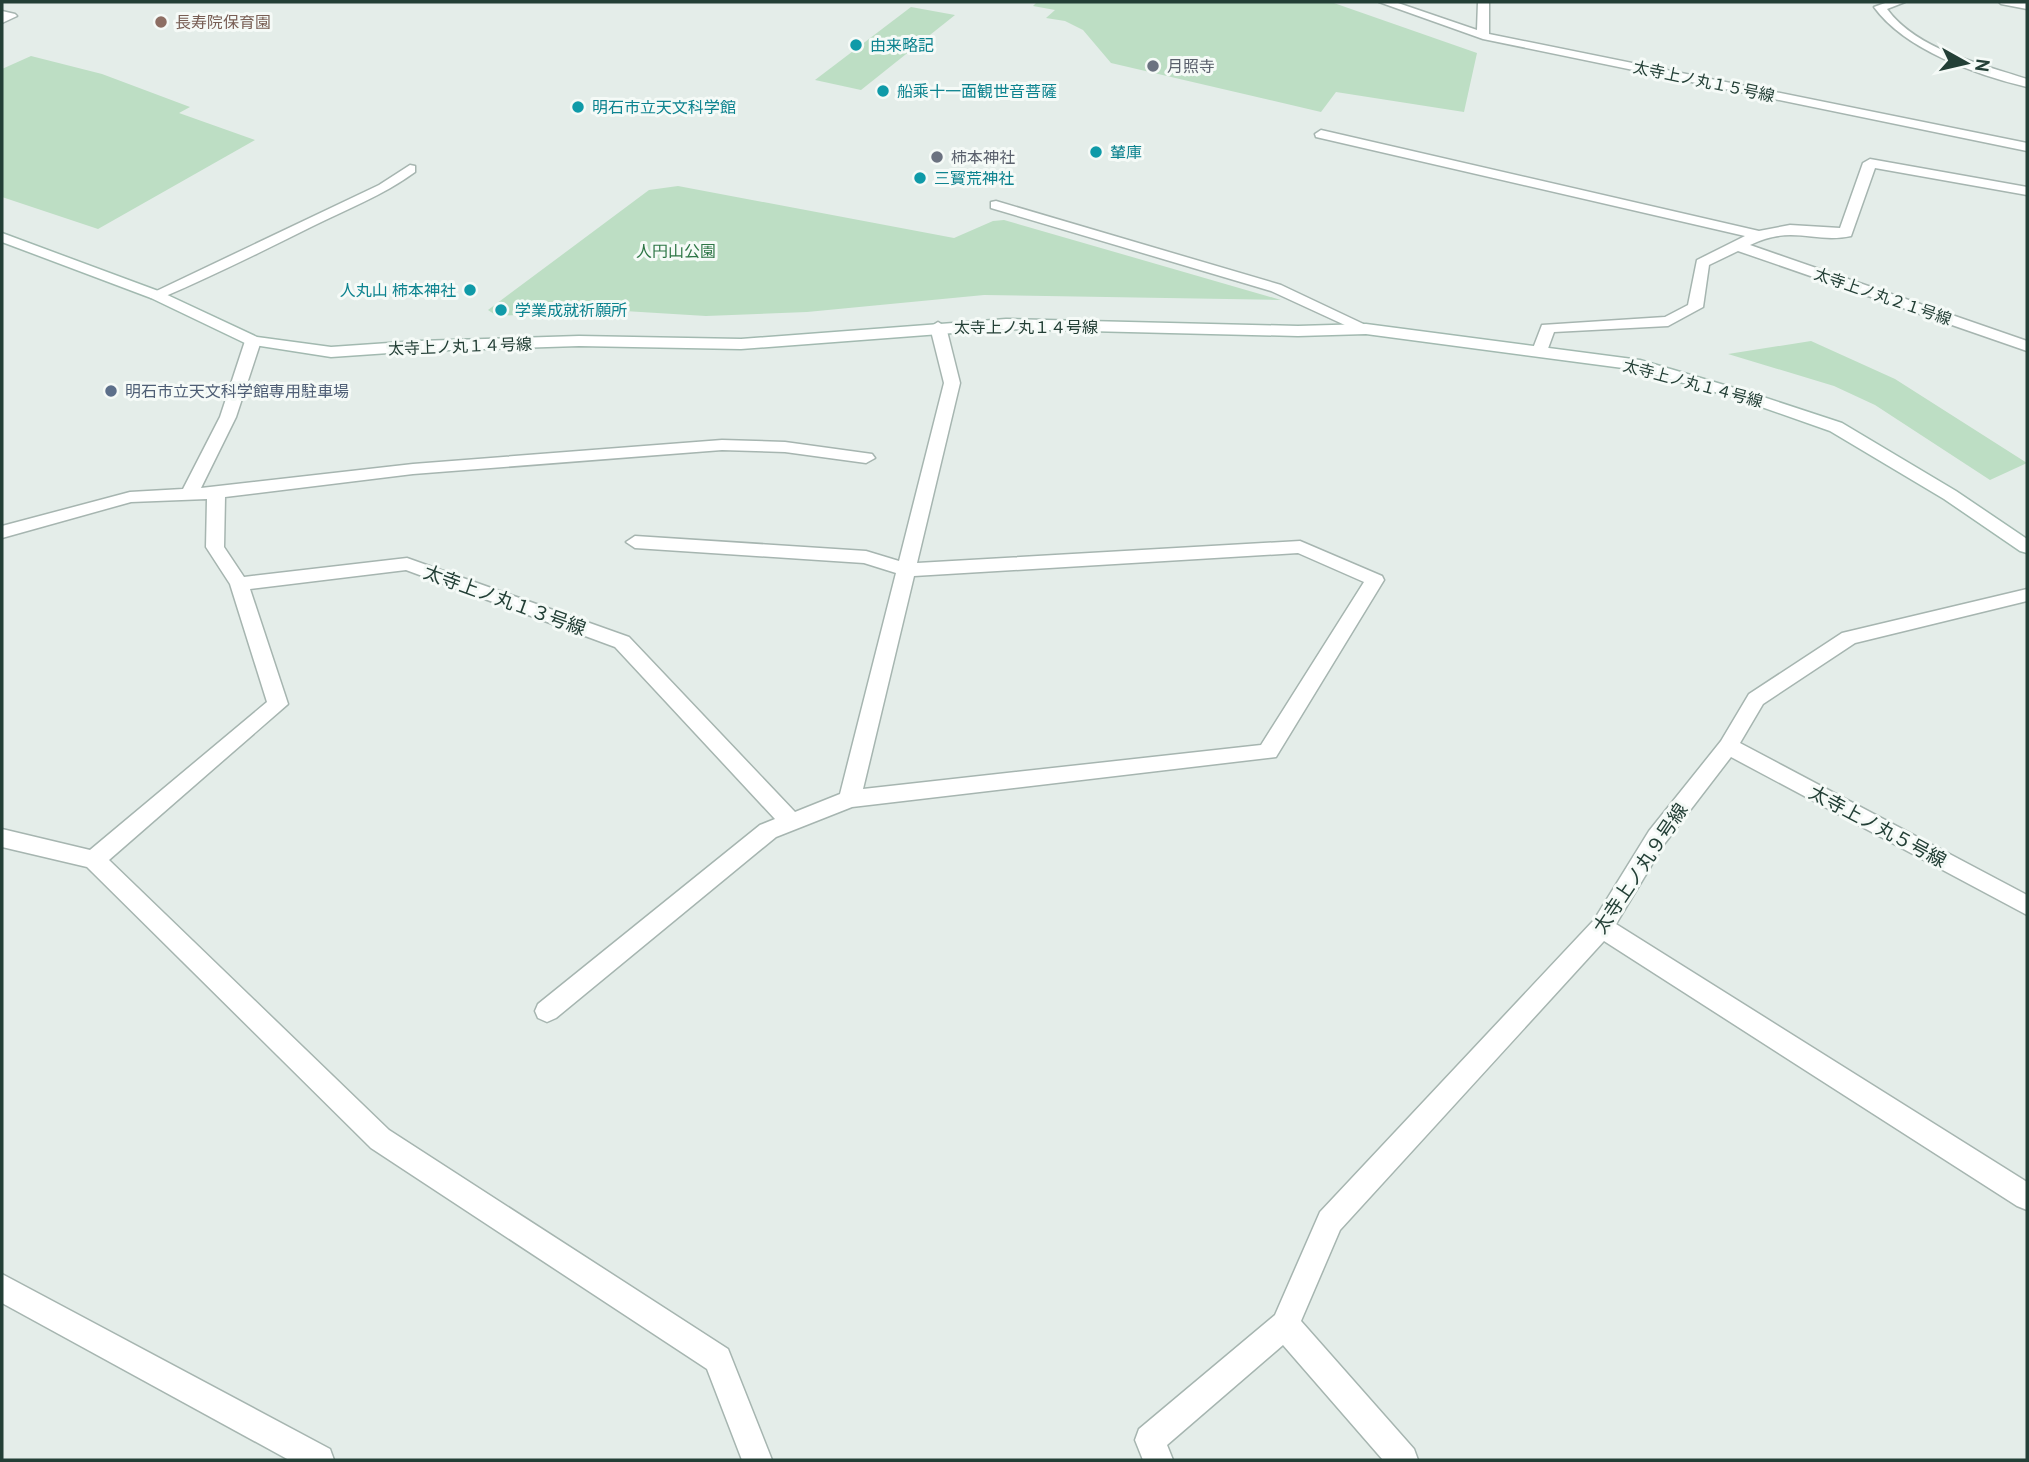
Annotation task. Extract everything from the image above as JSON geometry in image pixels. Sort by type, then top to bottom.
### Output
[{"type":"street","name":"太寺上ノ丸１５号線","points":[[1385,2],[1483,36],[2027,147]]},
{"type":"street","points":[[1483,36],[1484,2]]},
{"type":"street","points":[[1900,2],[1880,7],[1885,19],[1932,49],[2027,83]]},
{"type":"street","points":[[2005,2],[2027,6]]},
{"type":"street","points":[[2,14],[11,16],[2,20]]},
{"type":"street","points":[[1321,134],[1759,235]]},
{"type":"street","points":[[1540,351],[1548,328],[1668,321],[1686,312],[1695,307],[1702,263],[1759,235],[1790,229],[1846,233],[1870,163],[2027,191]]},
{"type":"street","points":[[156,295],[253,253],[306,223],[384,188],[410,169]]},
{"type":"street","points":[[996,205],[1276,288],[1366,330]]},
{"type":"street","name":"太寺上ノ丸１４号線","points":[[2,237],[156,295],[253,341],[331,352],[418,346],[579,341],[741,344],[938,327],[1006,324],[1366,330],[1640,365],[1742,395],[1836,427],[1950,495],[2027,547]]},
{"type":"street","name":"太寺上ノ丸２１号線","points":[[1739,246],[2027,346]]},
{"type":"street","points":[[850,799],[952,383],[938,327]]},
{"type":"street","points":[[189,494],[228,417],[253,341]]},
{"type":"street","points":[[2,532],[130,497],[216,493],[413,469],[722,445],[785,447],[866,458]]},
{"type":"street","points":[[94,860],[278,704],[239,584],[215,547],[216,493]]},
{"type":"street","points":[[547,1011],[768,831],[850,799],[1268,752],[1376,580],[1300,547],[905,570],[866,557],[635,542]]},
{"type":"street","name":"太寺上ノ丸１３号線","points":[[239,584],[407,564],[622,642],[791,822]]},
{"type":"street","name":"太寺上ノ丸９号線","points":[[1285,1325],[1330,1221],[1602,927],[1657,836],[1728,746],[1756,699],[1849,638],[2027,595]]},
{"type":"street","name":"太寺上ノ丸５号線","points":[[1728,746],[2027,905]]},
{"type":"street","points":[[2,838],[94,860],[380,1139],[718,1359],[757,1460]]},
{"type":"street","points":[[1602,927],[1682,981],[2027,1197]]},
{"type":"street","points":[[2,1288],[319,1460]]},
{"type":"street","points":[[1158,1460],[1150,1440],[1285,1325],[1403,1460]]},
{"type":"green space","points":[[1037,2],[1331,2],[1477,53],[1464,112],[1336,92],[1321,112],[1111,63],[1083,30],[1065,21],[1046,18],[1055,10],[1033,6]]},
{"type":"green space","points":[[911,7],[955,15],[861,90],[815,80]]},
{"type":"green space","points":[[31,56],[102,74],[190,107],[179,113],[255,140],[98,229],[2,197],[2,69]]},
{"type":"green space","name":"人円山公園","points":[[678,186],[954,238],[993,221],[1004,220],[1281,300],[984,295],[807,312],[706,316],[608,310],[497,316],[488,310],[649,190]]},
{"type":"green space","points":[[1811,341],[1895,379],[2027,463],[1990,480],[1875,405],[1834,386],[1728,354]]},
{"type":"place","name":"長寿院保育園","points":[[161,22]]},
{"type":"place","name":"由来略記","points":[[856,45]]},
{"type":"place","name":"月照寺","points":[[1153,66]]},
{"type":"place","name":"船乘十一面観世音菩薩","points":[[883,91]]},
{"type":"place","name":"明石市立天文科学館","points":[[578,107]]},
{"type":"place","name":"輦庫","points":[[1096,152]]},
{"type":"place","name":"柿本神社","points":[[937,157]]},
{"type":"place","name":"三寳荒神社","points":[[920,178]]},
{"type":"place","name":"人丸山 柿本神社","points":[[470,290]]},
{"type":"place","name":"学業成就祈願所","points":[[501,310]]},
{"type":"place","name":"明石市立天文科学館専用駐車場","points":[[111,391]]}]
